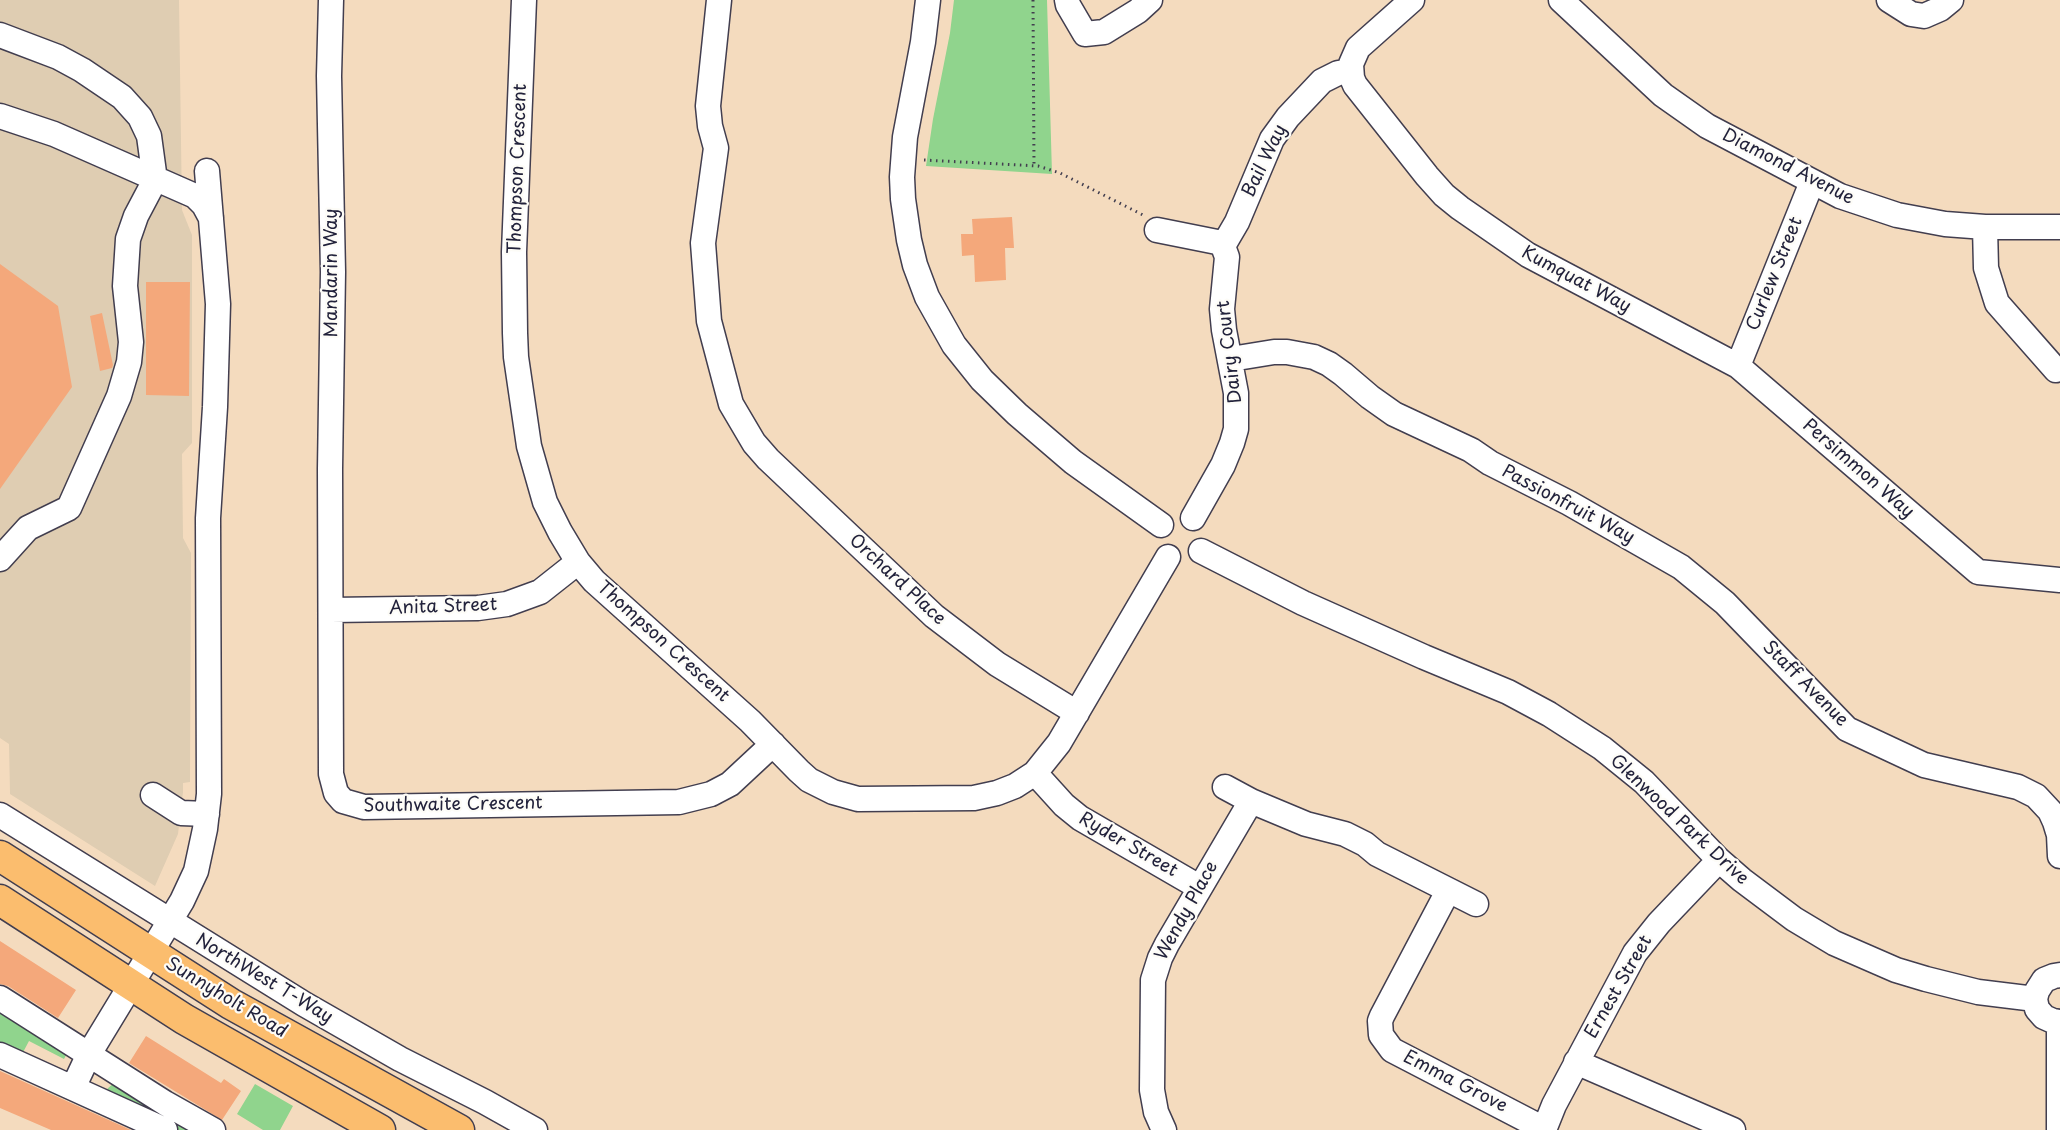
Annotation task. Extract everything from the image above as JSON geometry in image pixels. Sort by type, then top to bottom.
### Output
[{"type":"main road","name":"Sunnyholt Road","points":[[0,856],[250,1014],[459,1130]]},
{"type":"main road","points":[[0,900],[130,985],[278,1073],[380,1130]]},
{"type":"street","name":"Mandarin Way","points":[[330,469],[333,272],[329,76],[331,0]]},
{"type":"street","name":"Thompson Crescent","points":[[524,0],[514,252],[516,357],[529,446],[539,485],[553,519],[579,562],[607,594],[773,744],[809,780],[833,792],[858,799],[987,796],[1015,786],[1035,773],[1050,757],[1168,557]]},
{"type":"street","name":"Orchard Place","points":[[719,0],[708,106],[716,148],[703,243],[709,321],[728,396],[754,443],[768,459],[934,616],[997,664],[1077,713]]},
{"type":"street","points":[[928,0],[923,42],[905,137],[902,177],[909,240],[915,265],[927,297],[954,345],[982,380],[1017,414],[1073,462],[1161,525]]},
{"type":"street","points":[[1067,0],[1085,34],[1104,32],[1138,11],[1150,0]]},
{"type":"street","points":[[1352,71],[1353,58],[1358,48],[1412,0]]},
{"type":"street","name":"Diamond Avenue","points":[[1562,0],[1663,96],[1707,126],[1812,182],[1864,205],[1897,215],[1945,224],[1985,227],[2060,226]]},
{"type":"street","points":[[1889,0],[1925,23],[1951,0]]},
{"type":"street","points":[[0,35],[36,48],[82,70],[122,97],[140,117],[149,136],[155,180],[136,216],[128,239],[125,286],[130,342],[126,378],[73,501],[65,511],[28,528],[0,559]]},
{"type":"street","name":"Kumquat Way","points":[[1352,71],[1355,85],[1426,176],[1460,208],[1528,255],[1738,366]]},
{"type":"street","name":"Bail Way","points":[[1223,246],[1233,232],[1272,139],[1288,117],[1322,81],[1338,73],[1352,71]]},
{"type":"street","points":[[0,116],[54,134],[195,196],[204,205],[211,218]]},
{"type":"street","points":[[73,1088],[89,1054],[150,952],[204,876],[203,845],[209,794],[208,518],[218,313],[207,171]]},
{"type":"street","name":"Curlew Street","points":[[1738,366],[1812,182]]},
{"type":"street","points":[[1985,227],[1986,268],[1997,303],[2056,370]]},
{"type":"street","points":[[1157,230],[1209,239],[1223,246]]},
{"type":"street","name":"Dairy Court","points":[[1193,518],[1223,465],[1236,429],[1236,393],[1222,309],[1227,257],[1223,246]]},
{"type":"street","name":"Passionfruit Way","points":[[1231,359],[1287,352],[1314,357],[1329,364],[1385,409],[1471,450],[1490,463],[1569,503],[1671,561],[1725,603]]},
{"type":"street","name":"Persimmon Way","points":[[1738,366],[1978,572],[2060,580]]},
{"type":"street","name":"Southwaite Crescent","points":[[330,469],[332,781],[339,798],[349,804],[364,807],[687,801],[711,794],[730,784],[773,744]]},
{"type":"street","points":[[1181,514],[1193,518],[1201,524],[1204,531],[1205,539],[1201,551],[1194,558],[1186,561],[1168,557],[1160,548],[1158,540],[1161,525],[1174,515],[1181,514]]},
{"type":"street","name":"Glenwood Park Drive","points":[[1201,551],[1303,603],[1508,692],[1549,714],[1602,748],[1644,782],[1719,860],[1742,880],[1794,919],[1834,943],[1896,970],[1978,992],[2035,999]]},
{"type":"street","name":"Anita Street","points":[[331,610],[478,608],[507,604],[540,592],[579,562]]},
{"type":"street","name":"Staff Avenue","points":[[1725,603],[1847,729],[1924,765],[2018,786],[2055,808],[2060,856]]},
{"type":"street","name":"Ryder Street","points":[[1035,773],[1064,805],[1080,818],[1199,887]]},
{"type":"street","points":[[1225,787],[1251,801],[1306,824],[1345,834],[1365,844],[1377,854],[1476,904]]},
{"type":"street","points":[[153,795],[181,813],[207,814]]},
{"type":"street","name":"Wendy Place","points":[[1164,1130],[1156,1112],[1152,1090],[1153,980],[1163,950],[1251,801]]},
{"type":"street","name":"NorthWest T-Way","points":[[0,815],[313,1010],[535,1130]]},
{"type":"street","name":"Ernest Street","points":[[1544,1129],[1576,1062],[1635,953],[1659,923],[1719,860]]},
{"type":"street","name":"Emma Grove","points":[[1448,891],[1382,1016],[1381,1035],[1392,1050],[1544,1129]]},
{"type":"street","points":[[2059,1130],[2060,1022],[2044,1017],[2037,1008],[2035,999],[2044,980],[2060,975]]},
{"type":"street","points":[[0,998],[165,1103],[213,1130]]},
{"type":"street","points":[[0,1055],[165,1130]]},
{"type":"street","points":[[1576,1062],[1733,1130]]},
{"type":"path","points":[[1034,0],[1034,166]]},
{"type":"path","points":[[922,160],[1034,166],[1060,173],[1141,213],[1157,230]]},
{"type":"shaded area","points":[[0,0],[179,0],[182,210],[192,235],[192,443],[182,454],[183,538],[191,553],[190,782],[183,783],[178,834],[155,886],[10,794],[9,744],[0,738]]},
{"type":"green space","points":[[954,0],[1047,0],[1052,174],[926,166]]},
{"type":"green space","points":[[0,1005],[69,1050],[64,1059],[29,1041],[20,1058],[0,1049]]},
{"type":"green space","points":[[117,1080],[197,1130],[179,1130],[107,1097],[106,1090]]},
{"type":"green space","points":[[255,1084],[293,1106],[280,1130],[263,1130],[237,1114]]},
{"type":"building","points":[[1012,217],[1014,248],[1005,248],[1006,280],[975,282],[974,255],[962,256],[961,234],[973,234],[972,219]]},
{"type":"building","points":[[0,264],[58,306],[72,387],[0,489]]},
{"type":"building","points":[[146,282],[190,282],[189,396],[146,395]]},
{"type":"building","points":[[102,313],[113,365],[112,368],[100,371],[90,316]]},
{"type":"building","points":[[0,941],[76,990],[58,1018],[8,986],[0,984]]},
{"type":"building","points":[[146,1036],[221,1083],[224,1079],[241,1091],[222,1120],[129,1063]]},
{"type":"building","points":[[0,1071],[131,1130],[51,1130],[0,1108]]}]
